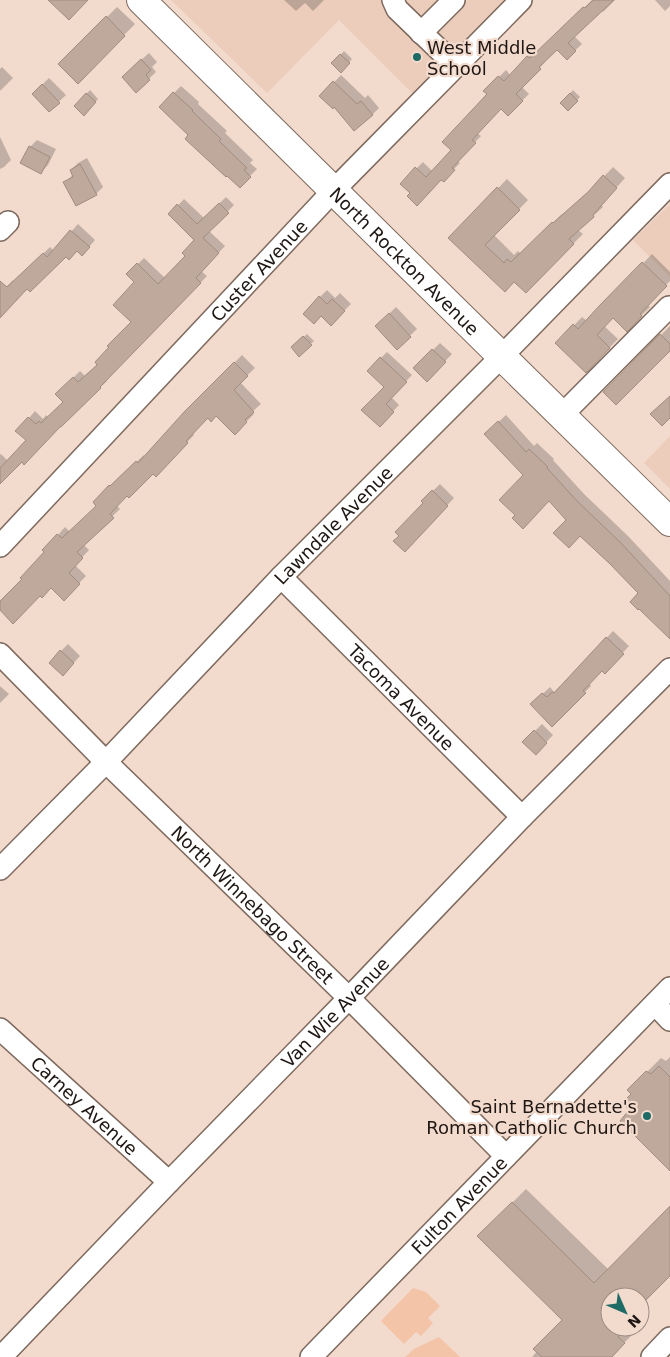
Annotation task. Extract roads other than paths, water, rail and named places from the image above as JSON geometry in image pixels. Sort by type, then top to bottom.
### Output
[{"type":"main road","name":"North Rockton Avenue","points":[[140,0],[670,522]]},
{"type":"street","points":[[393,0],[397,9],[456,66]]},
{"type":"street","points":[[421,33],[454,0]]},
{"type":"street","name":"Custer Avenue","points":[[0,546],[334,190],[522,0]]},
{"type":"street","name":"Lawndale Avenue","points":[[0,869],[106,762],[281,577],[501,357],[670,184]]},
{"type":"street","points":[[562,416],[670,308]]},
{"type":"street","name":"Tacoma Avenue","points":[[281,577],[522,817]]},
{"type":"street","name":"North Winnebago Street","points":[[0,654],[106,762],[349,998],[506,1156]]},
{"type":"street","name":"Van Wie Avenue","points":[[1,1357],[522,817],[670,669]]},
{"type":"street","name":"Fulton Avenue","points":[[311,1357],[670,988]]},
{"type":"street","points":[[655,1004],[670,1020]]},
{"type":"street","name":"Carney Avenue","points":[[0,1029],[169,1182]]},
{"type":"street","points":[[652,1357],[670,1338]]},
{"type":"place","name":"West Middle School","points":[[417,57]]},
{"type":"place","name":"Saint Bernadette's Roman Catholic Church","points":[[647,1116]]}]
